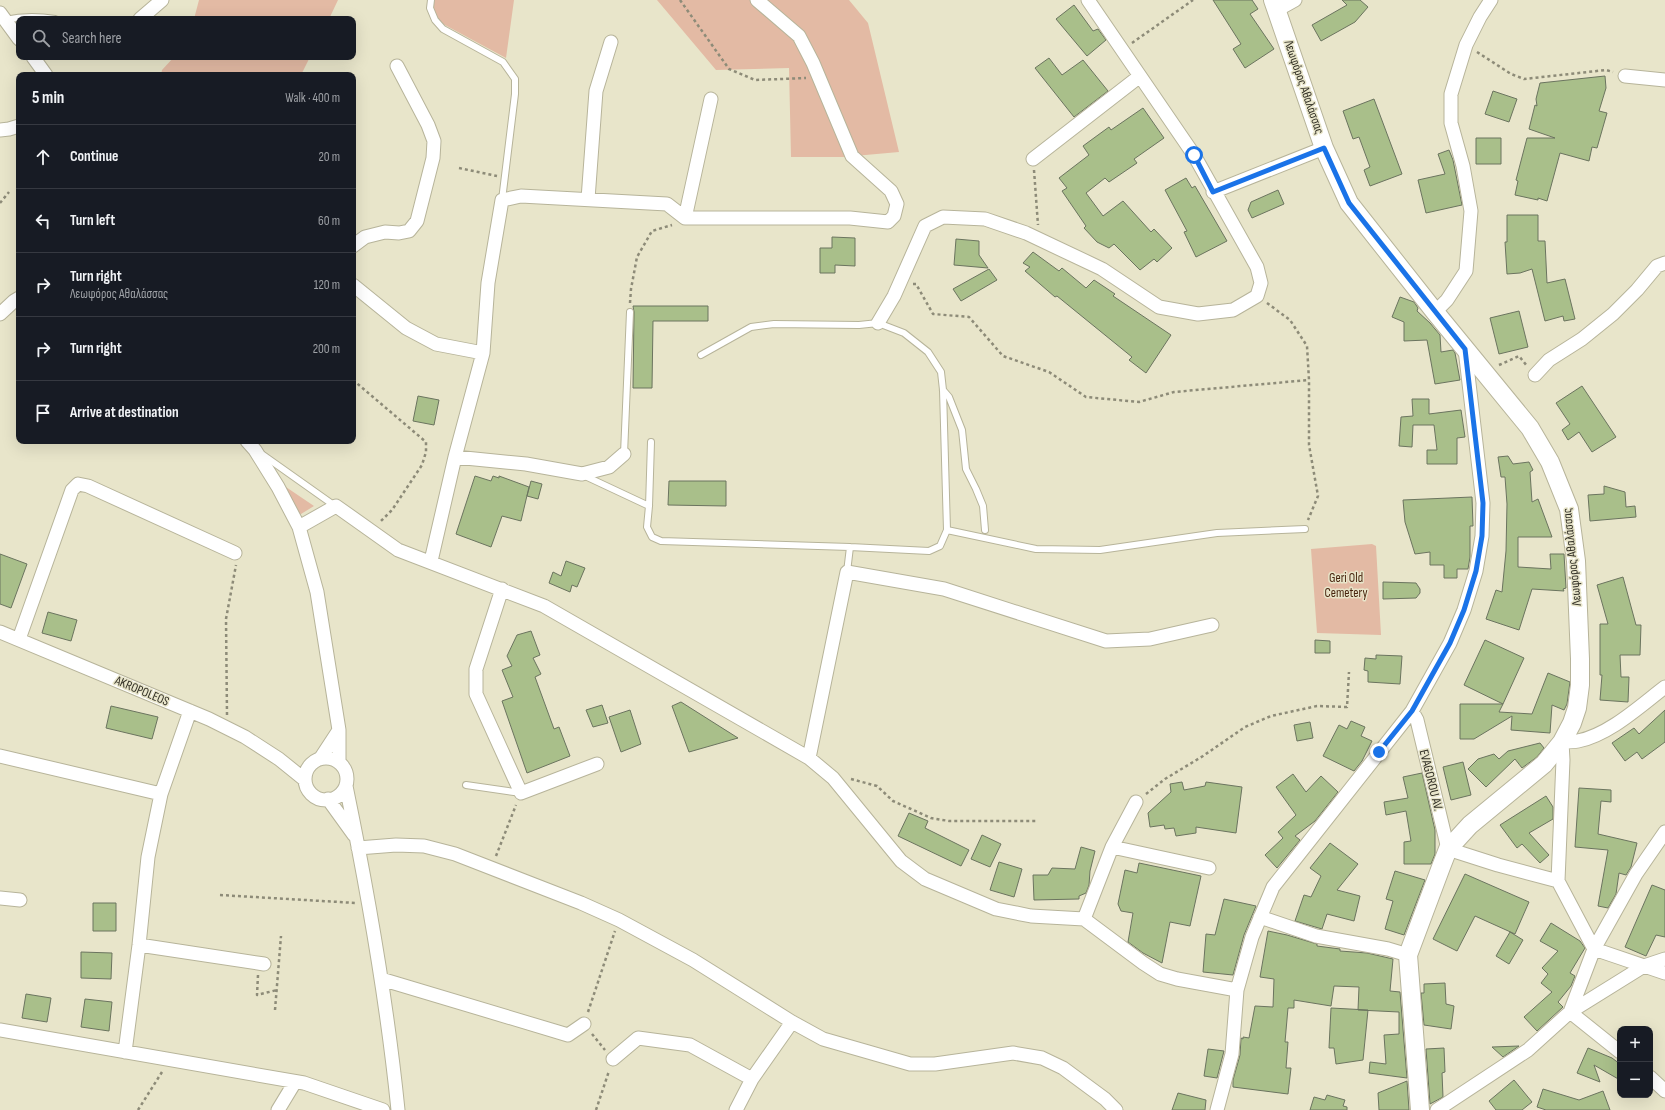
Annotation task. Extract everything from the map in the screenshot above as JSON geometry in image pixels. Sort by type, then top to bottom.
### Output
[{"type":"main road","name":"Λεωφόρος Αθαλάσσας","points":[[1275,5],[1324,148],[1349,203],[1435,312],[1530,428],[1550,462],[1569,509],[1576,562],[1580,659],[1580,685],[1577,708],[1572,723],[1562,742],[1544,764],[1475,820],[1448,849]]},
{"type":"main road","points":[[1420,1110],[1408,955],[1448,849]]},
{"type":"street","points":[[143,16],[162,0]]},
{"type":"street","points":[[431,562],[455,457],[483,354],[488,283],[502,200],[521,196],[666,204],[685,218],[850,218],[888,222],[894,216],[897,204],[891,191],[852,156],[820,78],[799,36],[756,0]]},
{"type":"street","points":[[878,323],[894,296],[925,226],[942,218],[985,219],[1039,239],[1102,269],[1159,307],[1198,314],[1233,310],[1257,296],[1261,283],[1256,268],[1194,155],[1088,0]]},
{"type":"street","points":[[1275,5],[1295,0]]},
{"type":"street","points":[[1435,312],[1447,300],[1466,271],[1471,211],[1463,166],[1451,123],[1451,94],[1466,45],[1490,0]]},
{"type":"street","points":[[3,16],[16,35]]},
{"type":"street","points":[[588,199],[596,91],[611,42]]},
{"type":"street","points":[[35,60],[44,72]]},
{"type":"street","points":[[356,244],[365,237],[385,232],[399,233],[409,231],[417,221],[433,158],[434,141],[428,125],[396,66]]},
{"type":"street","points":[[1033,159],[1140,76]]},
{"type":"street","points":[[1626,76],[1665,80]]},
{"type":"street","points":[[685,218],[711,99]]},
{"type":"street","points":[[0,130],[16,127]]},
{"type":"street","points":[[1213,192],[1324,148]]},
{"type":"street","points":[[1535,375],[1549,360],[1582,339],[1613,314],[1637,290],[1657,266],[1665,263]]},
{"type":"street","points":[[356,287],[406,328],[436,344],[483,354]]},
{"type":"street","points":[[0,314],[16,300]]},
{"type":"street","points":[[1216,1110],[1232,1054],[1237,990],[1252,937],[1273,887],[1412,711],[1450,643],[1464,610],[1476,571],[1482,536],[1483,503],[1465,349]]},
{"type":"street","points":[[251,445],[278,487],[299,527],[317,592],[339,730],[339,762]]},
{"type":"street","points":[[455,457],[526,464],[582,474],[610,467],[624,454]]},
{"type":"street","points":[[19,639],[72,490],[78,484],[88,486],[235,553]]},
{"type":"street","points":[[299,527],[336,506],[398,550],[544,606],[809,758],[833,778],[901,861],[925,879],[996,909],[1031,916],[1084,919],[1143,964],[1160,974],[1177,979],[1237,990]]},
{"type":"street","points":[[809,758],[848,572],[944,589],[1106,641],[1150,639],[1212,625]]},
{"type":"street","points":[[502,589],[476,669],[476,694],[521,793],[597,764]]},
{"type":"street","name":"AKROPOLEOS","points":[[0,632],[190,711],[227,728],[279,759]]},
{"type":"street","points":[[1665,687],[1624,719],[1600,733],[1578,741],[1562,742],[1563,760],[1558,881],[1594,949],[1665,973]]},
{"type":"street","points":[[125,1052],[139,945],[148,857],[161,794],[190,711]]},
{"type":"street","name":"EVAGOROU AV.","points":[[1412,711],[1417,720],[1448,849]]},
{"type":"street","points":[[339,730],[320,759],[309,766],[305,780],[311,793],[316,797],[328,799],[337,797],[346,786]]},
{"type":"street","points":[[0,756],[161,794]]},
{"type":"street","points":[[320,759],[327,758],[339,762],[347,773],[346,786],[369,903],[393,1057],[398,1110]]},
{"type":"street","points":[[279,759],[309,766]]},
{"type":"street","points":[[279,759],[305,780]]},
{"type":"street","points":[[328,799],[358,844]]},
{"type":"street","points":[[1084,919],[1112,847],[1136,802]]},
{"type":"street","points":[[1570,1012],[1594,949],[1636,874],[1665,832]]},
{"type":"street","points":[[358,844],[424,846],[456,854],[581,903],[619,920],[693,960],[792,1022],[823,1039],[910,1064],[935,1064],[1013,1053],[1042,1058],[1063,1068],[1105,1099],[1116,1110]]},
{"type":"street","points":[[1112,847],[1208,868]]},
{"type":"street","points":[[1448,849],[1498,865],[1558,881]]},
{"type":"street","points":[[0,898],[20,900]]},
{"type":"street","points":[[1260,917],[1316,936],[1388,949],[1408,955]]},
{"type":"street","points":[[139,945],[261,964]]},
{"type":"street","points":[[1437,1110],[1528,1050],[1570,1012],[1644,966],[1665,959]]},
{"type":"street","points":[[381,979],[568,1036],[584,1024]]},
{"type":"street","points":[[1570,1012],[1617,1050]]},
{"type":"street","points":[[736,1110],[752,1079],[792,1022]]},
{"type":"street","points":[[0,1030],[295,1082],[383,1110]]},
{"type":"street","points":[[613,1059],[638,1038],[690,1045],[752,1079]]},
{"type":"street","points":[[1653,1080],[1665,1091]]},
{"type":"street","points":[[278,1110],[295,1082]]},
{"type":"lane","points":[[432,0],[430,8],[432,14],[443,29],[503,62],[515,79],[515,94],[502,200]]},
{"type":"lane","points":[[3,16],[16,16]]},
{"type":"lane","points":[[24,16],[38,16]]},
{"type":"lane","points":[[624,454],[630,312]]},
{"type":"lane","points":[[651,442],[647,527],[652,537],[661,541],[850,546],[928,551],[940,546],[947,530],[941,372],[928,352],[904,333],[878,323],[859,325],[774,324],[751,327],[702,355]]},
{"type":"lane","points":[[942,390],[949,397],[962,430],[966,469],[983,506],[985,530]]},
{"type":"lane","points":[[251,445],[336,506]]},
{"type":"lane","points":[[582,474],[649,506]]},
{"type":"lane","points":[[947,530],[1036,549],[1100,550],[1217,533],[1304,529]]},
{"type":"lane","points":[[848,572],[850,546]]},
{"type":"lane","points":[[466,785],[521,793]]},
{"type":"path","points":[[680,0],[729,69],[755,80],[820,78]]},
{"type":"path","points":[[1122,50],[1193,0]]},
{"type":"path","points":[[1466,45],[1511,74],[1524,79],[1606,70],[1626,76]]},
{"type":"path","points":[[1033,159],[1039,239]]},
{"type":"path","points":[[459,168],[505,178]]},
{"type":"path","points":[[0,203],[9,192]]},
{"type":"path","points":[[630,312],[631,289],[637,257],[652,231],[674,224],[685,218]]},
{"type":"path","points":[[899,283],[916,284],[932,314],[969,318],[1003,356],[1049,372],[1086,397],[1139,402],[1174,392],[1309,380]]},
{"type":"path","points":[[1257,296],[1290,320],[1307,346],[1309,380],[1309,445],[1318,496],[1304,529]]},
{"type":"path","points":[[1484,372],[1520,356],[1535,375]]},
{"type":"path","points":[[356,383],[426,442],[426,452],[422,465],[392,510],[371,531]]},
{"type":"path","points":[[227,728],[226,620],[232,582],[238,560],[235,553]]},
{"type":"path","points":[[1136,802],[1165,779],[1203,756],[1245,727],[1271,716],[1317,706],[1347,707],[1349,672]]},
{"type":"path","points":[[833,778],[859,780],[877,786],[893,801],[931,818],[949,821],[1036,821]]},
{"type":"path","points":[[491,868],[521,793]]},
{"type":"path","points":[[220,895],[369,903]]},
{"type":"path","points":[[596,1110],[613,1059],[584,1024],[619,920]]},
{"type":"path","points":[[275,1010],[281,936]]},
{"type":"path","points":[[261,964],[257,995],[277,990]]},
{"type":"path","points":[[138,1110],[170,1060]]},
{"type":"green space","points":[[199,0],[338,0],[330,16],[195,16]]},
{"type":"green space","points":[[431,0],[514,0],[506,58],[432,18]]},
{"type":"green space","points":[[657,0],[849,0],[868,23],[899,152],[843,157],[791,157],[789,68],[716,70]]},
{"type":"green space","points":[[171,60],[308,60],[302,72],[162,72]]},
{"type":"green space","points":[[280,483],[314,506],[301,514],[295,512]]},
{"type":"green space","name":"Geri Old Cemetery","points":[[1372,544],[1376,546],[1381,635],[1317,633],[1311,549]]},
{"type":"building","points":[[1213,0],[1252,0],[1258,9],[1250,14],[1274,49],[1245,68],[1233,49],[1241,44]]},
{"type":"building","points":[[1342,0],[1360,0],[1368,7],[1355,22],[1321,41],[1312,25],[1347,5]]},
{"type":"building","points":[[1074,5],[1093,31],[1098,29],[1106,40],[1087,56],[1056,19]]},
{"type":"building","points":[[1049,58],[1062,75],[1083,60],[1108,91],[1074,117],[1035,68]]},
{"type":"building","points":[[1605,76],[1606,88],[1599,111],[1607,113],[1597,148],[1592,147],[1589,161],[1560,153],[1547,201],[1538,198],[1538,200],[1515,195],[1518,181],[1516,180],[1527,138],[1555,138],[1529,129],[1535,105],[1537,106],[1536,99],[1540,83]]},
{"type":"building","points":[[1493,91],[1517,99],[1509,122],[1485,114]]},
{"type":"building","points":[[1374,99],[1402,174],[1370,186],[1364,170],[1370,167],[1359,137],[1353,139],[1343,111]]},
{"type":"building","points":[[1143,108],[1164,138],[1134,159],[1137,163],[1109,182],[1105,178],[1086,193],[1103,216],[1123,201],[1151,232],[1154,229],[1172,248],[1157,262],[1154,259],[1140,270],[1114,244],[1109,248],[1097,242],[1084,228],[1086,226],[1062,191],[1067,188],[1059,178],[1089,155],[1083,146],[1109,127],[1111,130]]},
{"type":"building","points":[[1476,138],[1501,138],[1501,164],[1476,164]]},
{"type":"building","points":[[1449,150],[1453,160],[1462,205],[1426,213],[1418,180],[1445,174],[1438,154]]},
{"type":"building","points":[[1186,178],[1192,188],[1195,186],[1227,241],[1196,257],[1184,232],[1187,231],[1165,190]]},
{"type":"building","points":[[1278,190],[1284,204],[1252,218],[1248,210],[1251,202]]},
{"type":"building","points":[[1507,215],[1538,215],[1538,241],[1545,241],[1547,283],[1565,279],[1575,319],[1564,321],[1563,316],[1545,321],[1532,269],[1520,273],[1507,274],[1505,242],[1507,242]]},
{"type":"building","points":[[832,237],[855,238],[855,266],[835,265],[835,273],[820,273],[820,248],[832,248]]},
{"type":"building","points":[[956,239],[979,241],[979,255],[988,268],[954,265]]},
{"type":"building","points":[[1033,252],[1059,271],[1062,268],[1086,288],[1094,280],[1115,294],[1113,296],[1171,335],[1146,373],[1129,360],[1132,357],[1057,296],[1055,297],[1025,271],[1030,267],[1023,263]]},
{"type":"building","points":[[989,269],[997,280],[961,301],[953,289]]},
{"type":"building","points":[[1400,297],[1414,302],[1418,308],[1417,311],[1440,335],[1441,352],[1453,350],[1455,353],[1460,380],[1435,384],[1427,340],[1404,341],[1404,322],[1392,317]]},
{"type":"building","points":[[633,306],[708,306],[708,321],[653,321],[652,388],[633,388]]},
{"type":"building","points":[[1519,311],[1528,347],[1499,354],[1490,318]]},
{"type":"building","points":[[1582,386],[1616,437],[1592,452],[1579,432],[1568,440],[1562,430],[1570,424],[1556,403]]},
{"type":"building","points":[[418,396],[439,400],[434,425],[413,421]]},
{"type":"building","points":[[1412,399],[1429,399],[1429,414],[1461,410],[1465,437],[1457,438],[1457,464],[1427,464],[1427,450],[1437,450],[1434,425],[1413,425],[1412,447],[1399,446],[1401,417],[1413,416]]},
{"type":"building","points":[[1508,456],[1513,464],[1529,462],[1533,470],[1530,472],[1532,502],[1538,499],[1552,537],[1518,537],[1518,567],[1551,569],[1550,554],[1564,554],[1566,588],[1563,589],[1564,591],[1532,589],[1519,630],[1486,619],[1496,590],[1502,592],[1506,551],[1507,504],[1505,477],[1501,477],[1498,457]]},
{"type":"building","points":[[475,476],[491,481],[493,476],[499,478],[499,476],[529,487],[521,521],[502,516],[491,547],[456,534]]},
{"type":"building","points":[[531,481],[542,484],[538,499],[527,496]]},
{"type":"building","points":[[669,481],[726,481],[726,506],[668,505]]},
{"type":"building","points":[[1604,486],[1625,492],[1626,507],[1635,506],[1636,517],[1590,521],[1588,495],[1604,494]]},
{"type":"building","points":[[1472,497],[1473,526],[1470,526],[1470,557],[1468,569],[1457,569],[1457,578],[1444,578],[1444,565],[1430,565],[1430,552],[1415,554],[1405,522],[1403,500]]},
{"type":"building","points":[[0,554],[27,564],[11,608],[0,604]]},
{"type":"building","points":[[566,561],[585,568],[577,587],[572,585],[570,592],[549,583],[553,572],[561,576]]},
{"type":"building","points":[[1623,577],[1636,625],[1641,625],[1640,655],[1620,655],[1621,677],[1629,677],[1628,702],[1600,700],[1602,675],[1600,675],[1600,624],[1608,624],[1597,585]]},
{"type":"building","points":[[1383,582],[1416,583],[1420,589],[1420,593],[1416,598],[1383,599]]},
{"type":"building","points":[[48,612],[77,620],[71,641],[42,633]]},
{"type":"building","points":[[531,631],[540,655],[533,658],[541,674],[535,677],[554,729],[559,727],[570,756],[527,773],[502,701],[513,697],[502,670],[512,666],[507,656],[517,635]]},
{"type":"building","points":[[1315,640],[1330,641],[1330,653],[1315,653]]},
{"type":"building","points":[[1485,640],[1524,658],[1503,704],[1464,685]]},
{"type":"building","points":[[1376,655],[1402,656],[1400,684],[1368,682],[1368,671],[1364,670],[1365,658],[1376,659]]},
{"type":"building","points":[[1548,673],[1570,682],[1567,704],[1564,710],[1552,705],[1550,733],[1511,730],[1512,716],[1474,739],[1460,739],[1460,704],[1503,704],[1499,712],[1532,714]]},
{"type":"building","points":[[681,702],[738,738],[689,752],[672,706]]},
{"type":"building","points":[[602,705],[608,723],[593,727],[586,710]]},
{"type":"building","points":[[111,706],[158,717],[152,739],[106,728]]},
{"type":"building","points":[[630,710],[641,744],[621,752],[609,717]]},
{"type":"building","points":[[1665,710],[1665,742],[1642,759],[1637,752],[1625,761],[1612,743],[1634,728],[1639,734]]},
{"type":"building","points":[[1351,721],[1365,727],[1361,736],[1372,741],[1362,761],[1354,771],[1323,756],[1339,725],[1347,729]]},
{"type":"building","points":[[1310,722],[1313,738],[1297,741],[1294,725]]},
{"type":"building","points":[[1540,743],[1544,748],[1537,757],[1522,768],[1515,759],[1486,787],[1468,769],[1478,759],[1494,754],[1499,759],[1508,751]]},
{"type":"building","points":[[1463,762],[1471,795],[1451,800],[1443,767]]},
{"type":"building","points":[[1422,773],[1435,830],[1435,854],[1431,864],[1404,864],[1404,842],[1411,841],[1406,811],[1386,815],[1384,802],[1408,798],[1403,777]]},
{"type":"building","points":[[1293,774],[1306,792],[1321,776],[1338,792],[1315,821],[1295,836],[1300,840],[1277,868],[1265,855],[1283,838],[1278,832],[1296,815],[1276,787]]},
{"type":"building","points":[[1182,782],[1184,790],[1205,786],[1206,782],[1242,787],[1236,833],[1196,827],[1196,833],[1176,836],[1174,828],[1165,829],[1164,825],[1150,827],[1148,813],[1171,792],[1170,784]]},
{"type":"building","points":[[1579,788],[1611,790],[1611,802],[1601,801],[1598,834],[1637,843],[1631,867],[1626,875],[1619,873],[1616,894],[1608,908],[1598,906],[1608,850],[1575,847]]},
{"type":"building","points":[[1546,796],[1553,807],[1553,819],[1529,833],[1549,855],[1540,863],[1522,844],[1517,848],[1500,825]]},
{"type":"building","points":[[909,813],[928,821],[925,828],[969,850],[961,866],[898,836]]},
{"type":"building","points":[[982,835],[1001,844],[990,867],[971,859]]},
{"type":"building","points":[[1330,843],[1358,864],[1337,890],[1360,896],[1354,921],[1327,914],[1322,929],[1295,921],[1304,895],[1311,897],[1321,876],[1310,868]]},
{"type":"building","points":[[1081,847],[1095,851],[1090,871],[1089,885],[1086,893],[1079,896],[1079,899],[1034,900],[1033,875],[1048,875],[1052,868],[1075,869]]},
{"type":"building","points":[[999,862],[1022,869],[1014,897],[990,890]]},
{"type":"building","points":[[1139,863],[1201,876],[1190,926],[1170,922],[1162,963],[1143,953],[1128,942],[1133,913],[1121,911],[1118,904],[1125,870],[1137,873]]},
{"type":"building","points":[[1395,871],[1425,880],[1404,935],[1385,929],[1393,901],[1386,899]]},
{"type":"building","points":[[1465,874],[1529,902],[1515,934],[1475,916],[1457,951],[1433,939]]},
{"type":"building","points":[[1652,885],[1665,890],[1665,937],[1656,935],[1646,956],[1625,947]]},
{"type":"building","points":[[1224,899],[1256,906],[1244,935],[1233,975],[1203,972],[1206,934],[1215,935]]},
{"type":"building","points":[[93,903],[116,903],[116,931],[93,931]]},
{"type":"building","points":[[1551,923],[1580,941],[1585,948],[1570,973],[1575,976],[1571,986],[1558,1002],[1563,1007],[1537,1031],[1524,1017],[1552,992],[1541,983],[1548,974],[1542,968],[1558,951],[1540,941]]},
{"type":"building","points":[[1268,931],[1317,944],[1317,946],[1340,949],[1340,951],[1367,953],[1393,959],[1390,991],[1400,992],[1407,1078],[1369,1073],[1370,1062],[1386,1064],[1384,1035],[1399,1034],[1399,1012],[1358,1010],[1359,987],[1334,986],[1331,1006],[1294,1000],[1294,1008],[1288,1008],[1285,1042],[1288,1042],[1286,1068],[1291,1068],[1288,1094],[1233,1087],[1233,1080],[1240,1055],[1241,1038],[1249,1038],[1255,1006],[1273,1007],[1274,979],[1260,977]]},
{"type":"building","points":[[1510,932],[1523,940],[1509,964],[1496,956]]},
{"type":"building","points":[[81,952],[112,953],[111,979],[81,978]]},
{"type":"building","points":[[1445,983],[1446,1004],[1454,1006],[1451,1029],[1424,1025],[1421,993],[1424,993],[1424,984]]},
{"type":"building","points":[[26,994],[51,998],[47,1022],[22,1018]]},
{"type":"building","points":[[85,999],[112,1002],[109,1031],[81,1027]]},
{"type":"building","points":[[1331,1008],[1368,1010],[1363,1060],[1336,1064],[1334,1048],[1329,1048]]},
{"type":"building","points":[[1519,1046],[1503,1057],[1492,1047]]},
{"type":"building","points":[[1444,1048],[1445,1072],[1442,1073],[1443,1097],[1430,1104],[1426,1049]]},
{"type":"building","points":[[1588,1048],[1612,1058],[1617,1062],[1617,1078],[1594,1065],[1600,1082],[1577,1073]]},
{"type":"building","points":[[1208,1049],[1224,1051],[1217,1078],[1204,1076]]},
{"type":"building","points":[[1514,1080],[1532,1102],[1522,1110],[1496,1110],[1489,1101]]},
{"type":"building","points":[[1407,1081],[1409,1110],[1379,1110],[1378,1093]]},
{"type":"building","points":[[1543,1089],[1579,1100],[1603,1091],[1610,1110],[1546,1110],[1537,1107]]},
{"type":"building","points":[[1178,1093],[1206,1100],[1205,1110],[1172,1110]]},
{"type":"building","points":[[1327,1095],[1345,1100],[1343,1106],[1347,1107],[1347,1110],[1310,1110],[1314,1097],[1325,1100]]},
{"type":"route","points":[[1194,155],[1213,192],[1324,148],[1349,203],[1465,349],[1483,503],[1482,536],[1476,571],[1464,610],[1450,643],[1412,711],[1379,752]]}]
